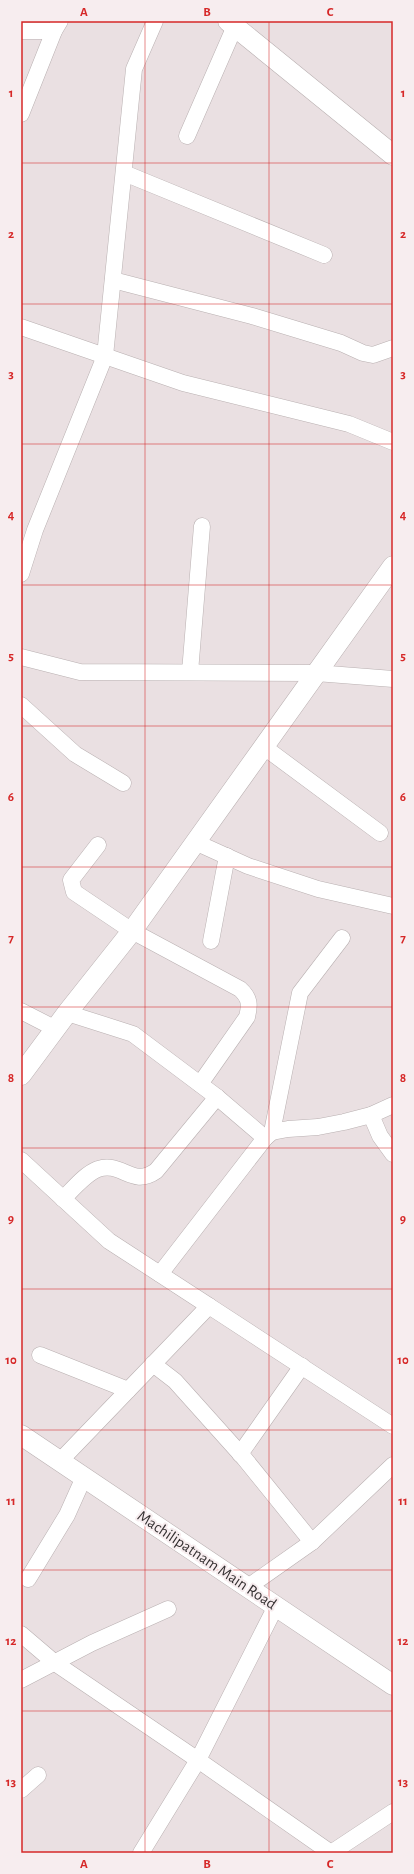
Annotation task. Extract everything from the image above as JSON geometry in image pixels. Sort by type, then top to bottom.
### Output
[{"type":"street","points":[[21,574],[35,530],[105,356],[134,70],[155,21]]},
{"type":"street","points":[[187,136],[231,24],[393,155]]},
{"type":"street","points":[[21,31],[57,26]]},
{"type":"street","points":[[21,114],[57,26]]},
{"type":"street","points":[[124,173],[324,255]]},
{"type":"street","points":[[113,280],[252,316],[341,343],[363,353],[374,355],[393,348]]},
{"type":"street","points":[[21,326],[183,383],[349,424],[393,442]]},
{"type":"street","points":[[190,672],[202,526]]},
{"type":"street","points":[[21,1075],[61,1021],[132,931],[393,566]]},
{"type":"street","points":[[21,657],[80,672],[316,673],[393,679]]},
{"type":"street","points":[[21,705],[75,754],[123,782]]},
{"type":"street","points":[[264,747],[380,833]]},
{"type":"street","points":[[195,842],[248,866],[318,889],[393,906]]},
{"type":"street","points":[[98,845],[72,880],[74,892],[132,931],[240,989],[247,995],[250,1005],[247,1017],[200,1084]]},
{"type":"street","points":[[211,941],[227,856]]},
{"type":"street","points":[[160,1274],[268,1135],[300,993],[342,938]]},
{"type":"street","points":[[21,1011],[61,1021],[133,1034],[268,1135]]},
{"type":"street","points":[[63,1199],[86,1177],[97,1170],[106,1167],[115,1168],[141,1178],[148,1177],[156,1171],[217,1097]]},
{"type":"street","points":[[268,1135],[288,1128],[318,1128],[344,1122],[393,1105]]},
{"type":"street","points":[[370,1114],[380,1136],[393,1154]]},
{"type":"street","points":[[21,1160],[109,1241],[393,1426]]},
{"type":"street","points":[[60,1461],[209,1306]]},
{"type":"street","points":[[40,1355],[128,1390]]},
{"type":"street","points":[[153,1364],[175,1381],[240,1454],[312,1542]]},
{"type":"street","points":[[240,1454],[302,1366]]},
{"type":"street","name":"Machilipatnam Main Road","points":[[23,1439],[84,1477],[393,1686]]},
{"type":"street","points":[[248,1587],[312,1542],[393,1465]]},
{"type":"street","points":[[28,1579],[67,1515],[84,1477]]},
{"type":"street","points":[[141,1853],[198,1760],[276,1606]]},
{"type":"street","points":[[21,1680],[92,1643],[168,1608]]},
{"type":"street","points":[[21,1634],[56,1663],[331,1853],[393,1812]]},
{"type":"street","points":[[21,1790],[38,1775]]}]
